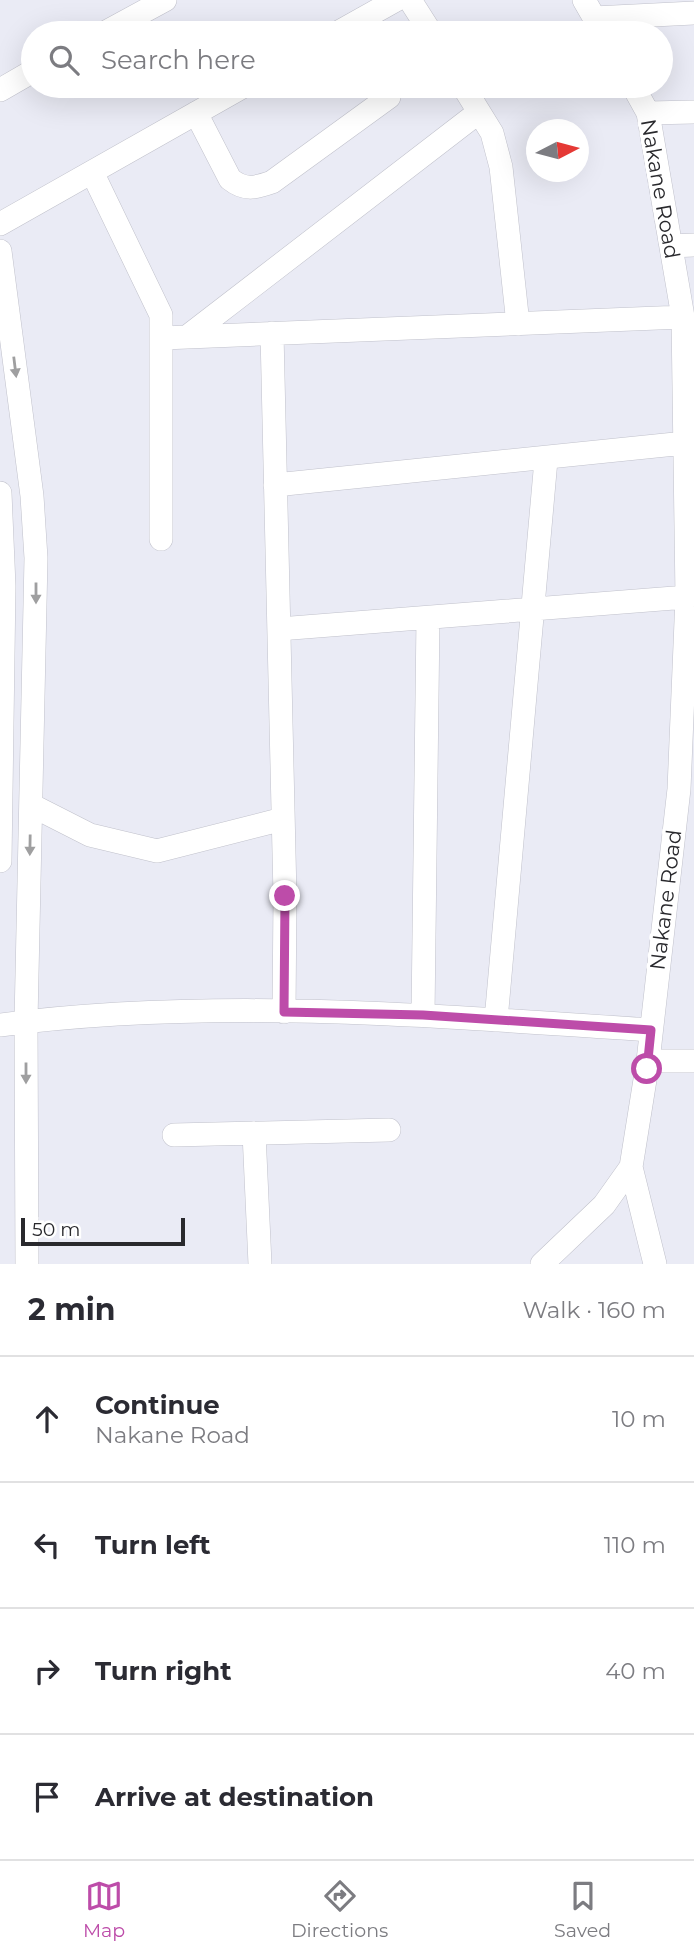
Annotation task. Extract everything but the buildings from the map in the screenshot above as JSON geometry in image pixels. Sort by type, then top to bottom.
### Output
[{"type":"street","points":[[126,21],[165,0]]},
{"type":"street","points":[[358,21],[396,0]]},
{"type":"street","points":[[410,0],[423,21]]},
{"type":"street","points":[[594,17],[694,13]]},
{"type":"street","points":[[0,90],[21,78]]},
{"type":"street","points":[[0,224],[223,98]]},
{"type":"street","points":[[196,113],[230,179],[238,186],[251,189],[272,182],[388,98]]},
{"type":"street","points":[[470,98],[492,133],[501,166],[519,324]]},
{"type":"street","name":"Nakane Road","points":[[542,1264],[604,1205],[631,1167],[686,789],[690,507],[685,443],[689,359],[648,113],[640,98]]},
{"type":"street","points":[[188,336],[479,112]]},
{"type":"street","points":[[648,113],[694,112]]},
{"type":"street","points":[[92,172],[161,315],[161,539]]},
{"type":"street","points":[[671,246],[694,245]]},
{"type":"street","points":[[0,251],[32,496],[36,558],[26,1021],[27,1264]]},
{"type":"street","points":[[163,338],[683,317]]},
{"type":"street","points":[[272,333],[283,819],[284,1012]]},
{"type":"street","points":[[275,485],[546,460],[685,443]]},
{"type":"street","points":[[495,1020],[530,610],[546,460]]},
{"type":"street","points":[[0,493],[4,586],[0,861]]},
{"type":"street","points":[[279,629],[687,597]]},
{"type":"street","points":[[423,1015],[428,618]]},
{"type":"street","points":[[32,805],[90,835],[158,851],[283,819]]},
{"type":"street","points":[[0,1025],[152,1010],[423,1015],[651,1030]]},
{"type":"street","points":[[648,1061],[694,1061]]},
{"type":"street","points":[[174,1135],[389,1130]]},
{"type":"street","points":[[254,1133],[260,1264]]},
{"type":"street","points":[[631,1167],[655,1264]]},
{"type":"route","points":[[285,896],[284,1012],[423,1015],[651,1030],[647,1069]]}]
